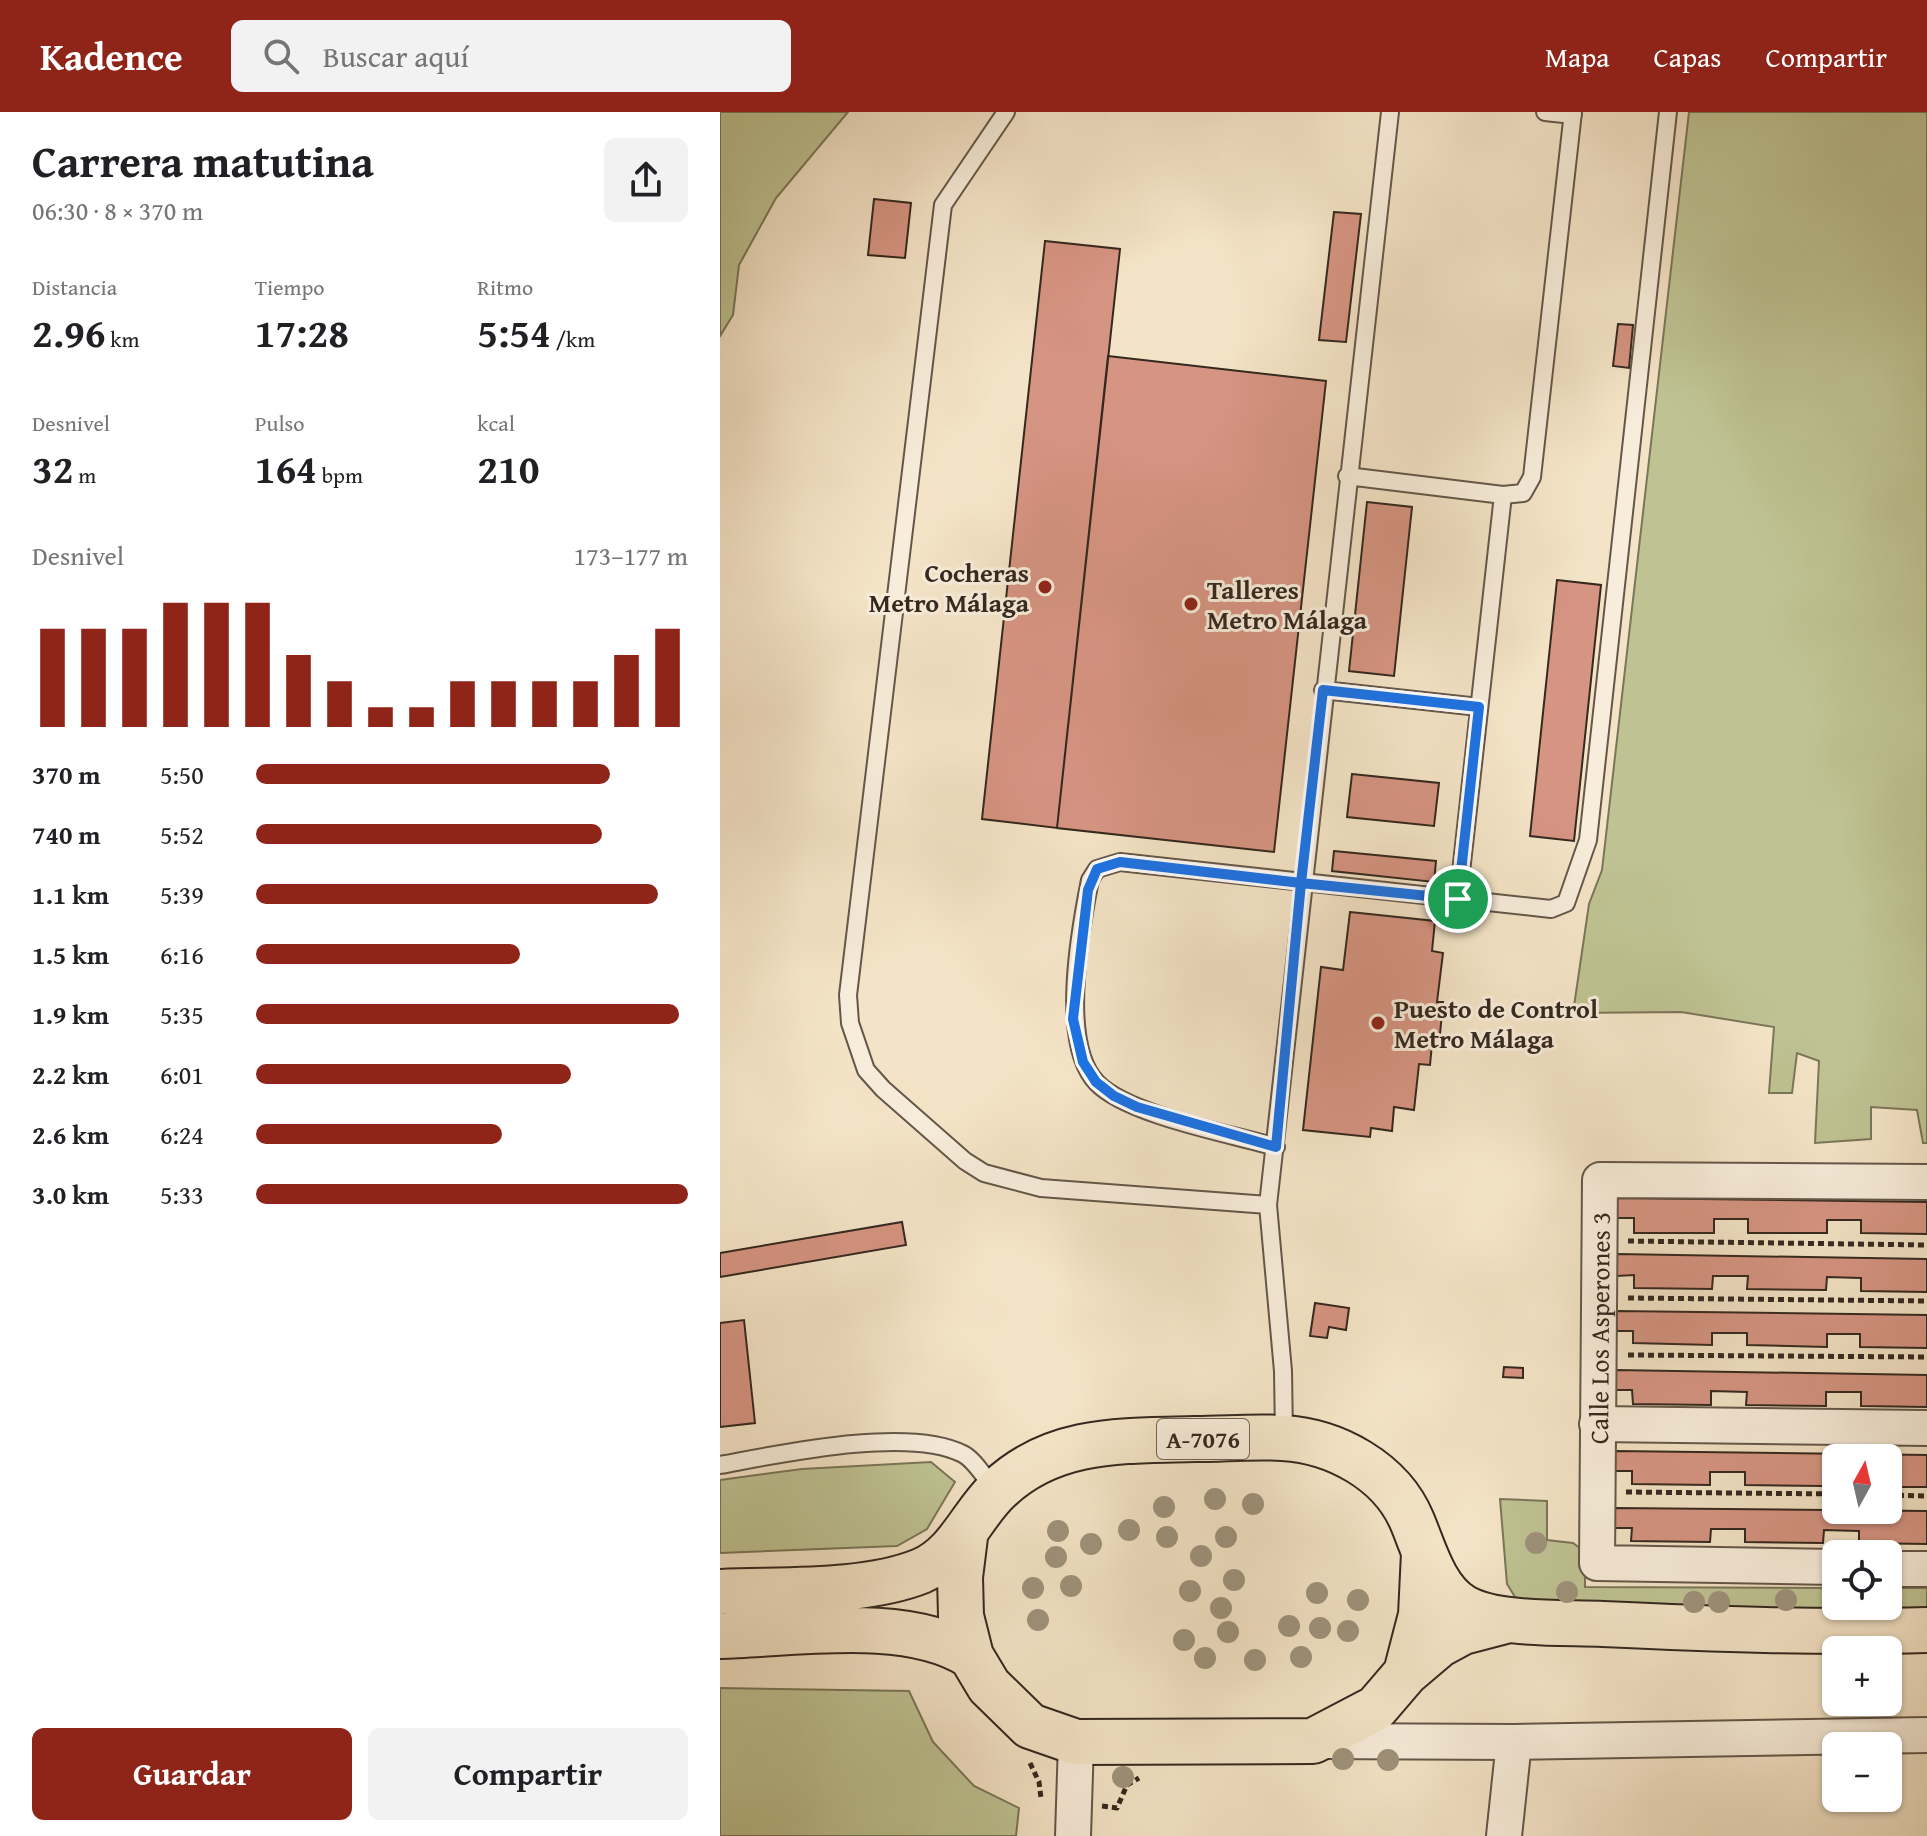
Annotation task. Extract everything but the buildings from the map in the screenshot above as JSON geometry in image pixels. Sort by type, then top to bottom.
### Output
[{"type":"main road","name":"A-7076","points":[[720,1592],[868,1584],[923,1570],[965,1537],[997,1491],[1035,1461],[1098,1441],[1284,1438],[1329,1444],[1383,1478],[1411,1517],[1424,1553],[1442,1586],[1463,1607],[1509,1620],[1715,1629],[1927,1630]]},
{"type":"main road","name":"A-7076","points":[[965,1537],[960,1577],[961,1616],[971,1656],[989,1686],[1030,1726],[1076,1742],[1313,1741],[1376,1708],[1406,1673],[1439,1645],[1463,1632],[1509,1620]]},
{"type":"main road","name":"A-7076","points":[[1406,1673],[1421,1615],[1424,1553]]},
{"type":"main road","name":"A-7076","points":[[720,1636],[909,1631],[948,1641],[971,1656]]},
{"type":"street","name":"Calle Los Asperones 3","points":[[1822,1567],[1597,1563],[1600,1180],[1927,1182]]},
{"type":"street","points":[[1597,1424],[1927,1428]]},
{"type":"street","points":[[1902,1569],[1927,1569]]},
{"type":"street","points":[[1313,1741],[1514,1742],[1927,1735]]},
{"type":"street","points":[[1073,1836],[1076,1742]]},
{"type":"street","points":[[1504,1836],[1514,1742]]},
{"type":"lane","points":[[1006,112],[943,205],[848,995],[850,1023],[866,1070],[883,1089],[965,1161],[984,1173],[1041,1188],[1268,1205]]},
{"type":"lane","points":[[1284,1438],[1283,1371],[1268,1205],[1301,883],[1390,112]]},
{"type":"lane","points":[[1347,476],[1503,495],[1523,493],[1532,477],[1573,114],[1545,112]]},
{"type":"lane","points":[[1276,1147],[1137,1107],[1114,1096],[1096,1082],[1083,1062],[1073,1019],[1088,890],[1097,869],[1120,862],[1560,908],[1571,896],[1588,840],[1668,112]]},
{"type":"lane","points":[[1458,899],[1503,495]]},
{"type":"lane","points":[[1323,690],[1479,707]]},
{"type":"lane","points":[[720,1465],[875,1443],[927,1442],[965,1455],[997,1491]]},
{"type":"path","points":[[1601,1241],[1927,1245]]},
{"type":"path","points":[[1599,1298],[1927,1301]]},
{"type":"path","points":[[1598,1355],[1927,1357]]},
{"type":"path","points":[[1597,1491],[1822,1494]]},
{"type":"path","points":[[1902,1495],[1927,1496]]},
{"type":"green space","points":[[720,112],[848,112],[776,198],[739,265],[733,315],[720,336]]},
{"type":"green space","points":[[1689,112],[1927,112],[1927,1143],[1923,1143],[1917,1110],[1871,1107],[1871,1139],[1815,1143],[1819,1061],[1797,1053],[1792,1093],[1769,1093],[1774,1027],[1681,1012],[1573,1013],[1589,904],[1602,870]]},
{"type":"green space","points":[[931,1462],[955,1482],[927,1529],[897,1546],[720,1553],[720,1480],[802,1469]]},
{"type":"green space","points":[[1500,1499],[1547,1501],[1547,1540],[1573,1543],[1585,1552],[1585,1587],[1822,1588],[1822,1609],[1520,1605],[1507,1584]]},
{"type":"green space","points":[[1902,1588],[1927,1588],[1927,1611],[1902,1611]]},
{"type":"green space","points":[[720,1688],[909,1691],[933,1742],[974,1786],[1019,1808],[1016,1836],[720,1836]]},
{"type":"place","name":"Cocheras Metro Málaga","points":[[1045,587]]},
{"type":"place","name":"Talleres Metro Málaga","points":[[1191,604]]},
{"type":"place","name":"Puesto de Control Metro Málaga","points":[[1378,1023]]},
{"type":"route","points":[[1458,899],[1301,883],[1276,1147],[1137,1107],[1114,1096],[1096,1082],[1083,1062],[1073,1019],[1088,890],[1097,869],[1120,862],[1301,883],[1323,690],[1479,707],[1458,899]]}]
